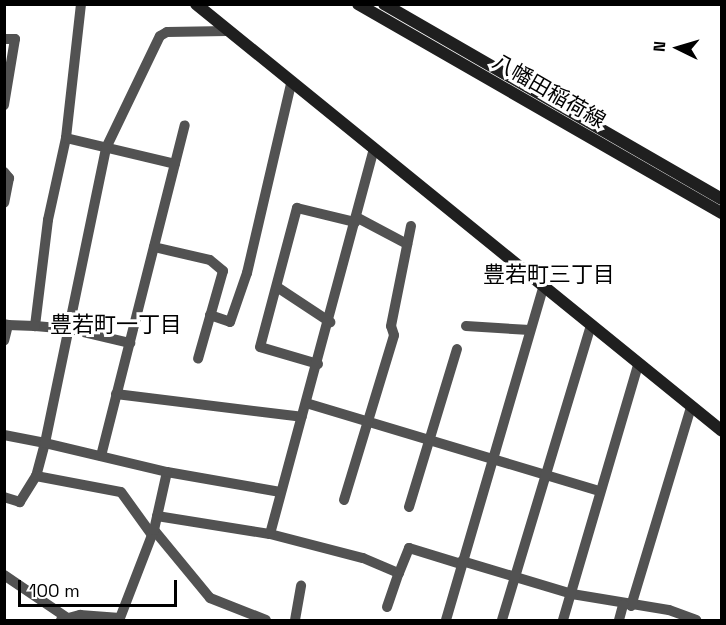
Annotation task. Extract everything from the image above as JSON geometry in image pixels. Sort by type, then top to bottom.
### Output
[{"type":"main road","points":[[196,4],[374,152],[722,431]]},
{"type":"main road","name":"八幡田稲荷線","points":[[358,4],[722,213]]},
{"type":"main road","name":"八幡田稲荷線","points":[[384,4],[722,199]]},
{"type":"street","points":[[35,326],[48,220],[66,138],[81,4]]},
{"type":"street","points":[[4,497],[20,502],[36,476],[70,329],[106,148],[160,36],[167,32],[227,31]]},
{"type":"street","points":[[4,39],[15,39],[4,105]]},
{"type":"street","points":[[210,315],[230,322],[247,273],[291,84]]},
{"type":"street","points":[[101,456],[185,125]]},
{"type":"street","points":[[66,138],[175,164]]},
{"type":"street","points":[[270,534],[280,492],[330,322],[374,152]]},
{"type":"street","points":[[4,172],[9,178],[4,203]]},
{"type":"street","points":[[318,364],[260,347],[297,208],[355,220],[407,244]]},
{"type":"street","points":[[344,500],[394,335],[391,326],[411,226]]},
{"type":"street","points":[[154,247],[210,260],[223,271],[198,359]]},
{"type":"street","points":[[277,287],[330,322]]},
{"type":"street","points":[[446,621],[543,288]]},
{"type":"street","points":[[4,341],[6,325],[70,329],[130,343]]},
{"type":"street","points":[[466,326],[530,330]]},
{"type":"street","points":[[502,621],[591,326]]},
{"type":"street","points":[[409,507],[457,349]]},
{"type":"street","points":[[564,621],[638,365]]},
{"type":"street","points":[[117,394],[302,417]]},
{"type":"street","points":[[306,403],[600,491]]},
{"type":"street","points":[[619,621],[627,605],[691,407]]},
{"type":"street","points":[[4,435],[167,472],[280,492]]},
{"type":"street","points":[[4,575],[63,619],[120,619],[152,532],[167,472]]},
{"type":"street","points":[[36,476],[121,492],[198,588],[240,616],[266,621]]},
{"type":"street","points":[[157,516],[270,534],[363,558],[399,573]]},
{"type":"street","points":[[387,607],[409,548],[572,594],[627,605],[669,610],[696,621]]},
{"type":"street","points":[[295,621],[301,586]]},
{"type":"district","name":"豊若町三丁目","points":[[549,275]]},
{"type":"district","name":"豊若町一丁目","points":[[116,325]]}]
